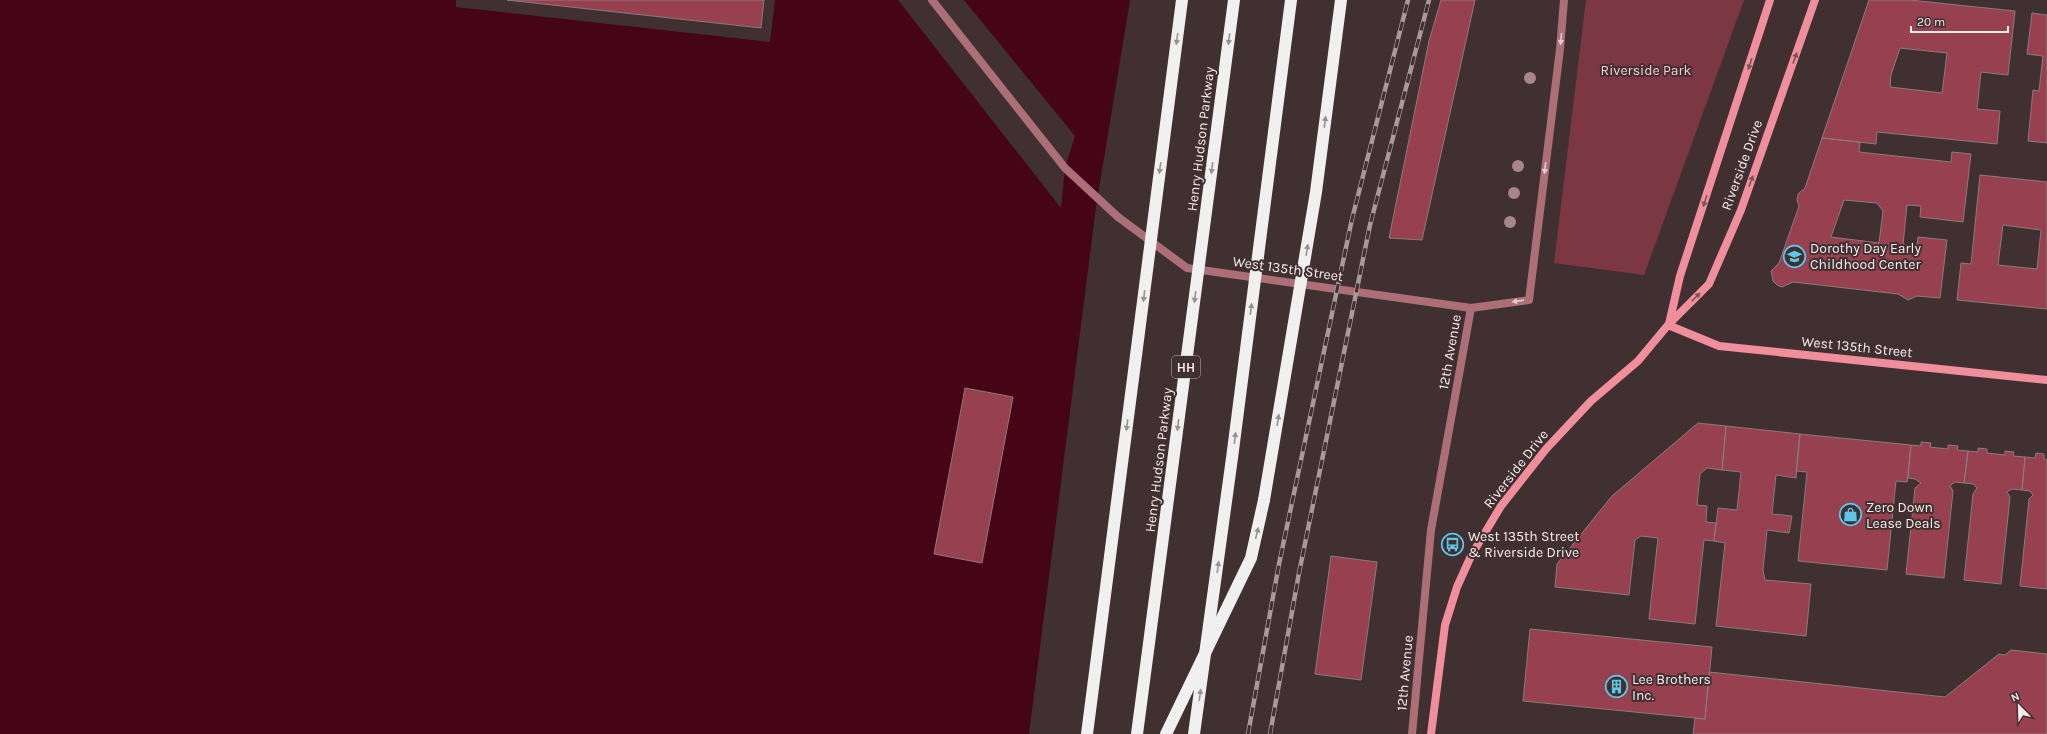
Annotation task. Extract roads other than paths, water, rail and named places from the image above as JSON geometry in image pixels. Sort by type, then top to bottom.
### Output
[{"type":"highway","points":[[1087,734],[1182,0]]},
{"type":"highway","name":"Henry Hudson Parkway","points":[[1137,734],[1234,0]]},
{"type":"highway","points":[[1194,734],[1232,458],[1291,0]]},
{"type":"highway","points":[[1166,734],[1251,558],[1264,500],[1316,192],[1341,0]]},
{"type":"main road","name":"Riverside Drive","points":[[1668,325],[1680,276],[1770,0]]},
{"type":"main road","name":"Riverside Drive","points":[[1432,734],[1445,625],[1457,587],[1472,556],[1501,506],[1546,449],[1591,401],[1638,361],[1668,325],[1709,284],[1741,210],[1815,0]]},
{"type":"main road","name":"West 135th Street","points":[[1668,325],[1719,346],[2047,380]]},
{"type":"street","name":"West 135th Street","points":[[932,0],[1065,168],[1118,217],[1187,268],[1470,308]]},
{"type":"street","name":"12th Avenue","points":[[1412,734],[1432,530],[1470,308],[1529,300],[1560,49],[1564,0]]},
{"type":"railway","points":[[1248,734],[1279,564],[1352,219],[1408,0]]},
{"type":"railway","points":[[1270,734],[1299,573],[1370,225],[1429,0]]},
{"type":"place","name":"Dorothy Day Early Childhood Center","points":[[1794,256]]},
{"type":"place","name":"Zero Down Lease Deals","points":[[1850,515]]},
{"type":"place","name":"West 135th Street & Riverside Drive","points":[[1452,544]]},
{"type":"place","name":"Lee Brothers Inc.","points":[[1616,687]]},
{"type":"park label","name":"Riverside Park","points":[[1646,70]]}]
